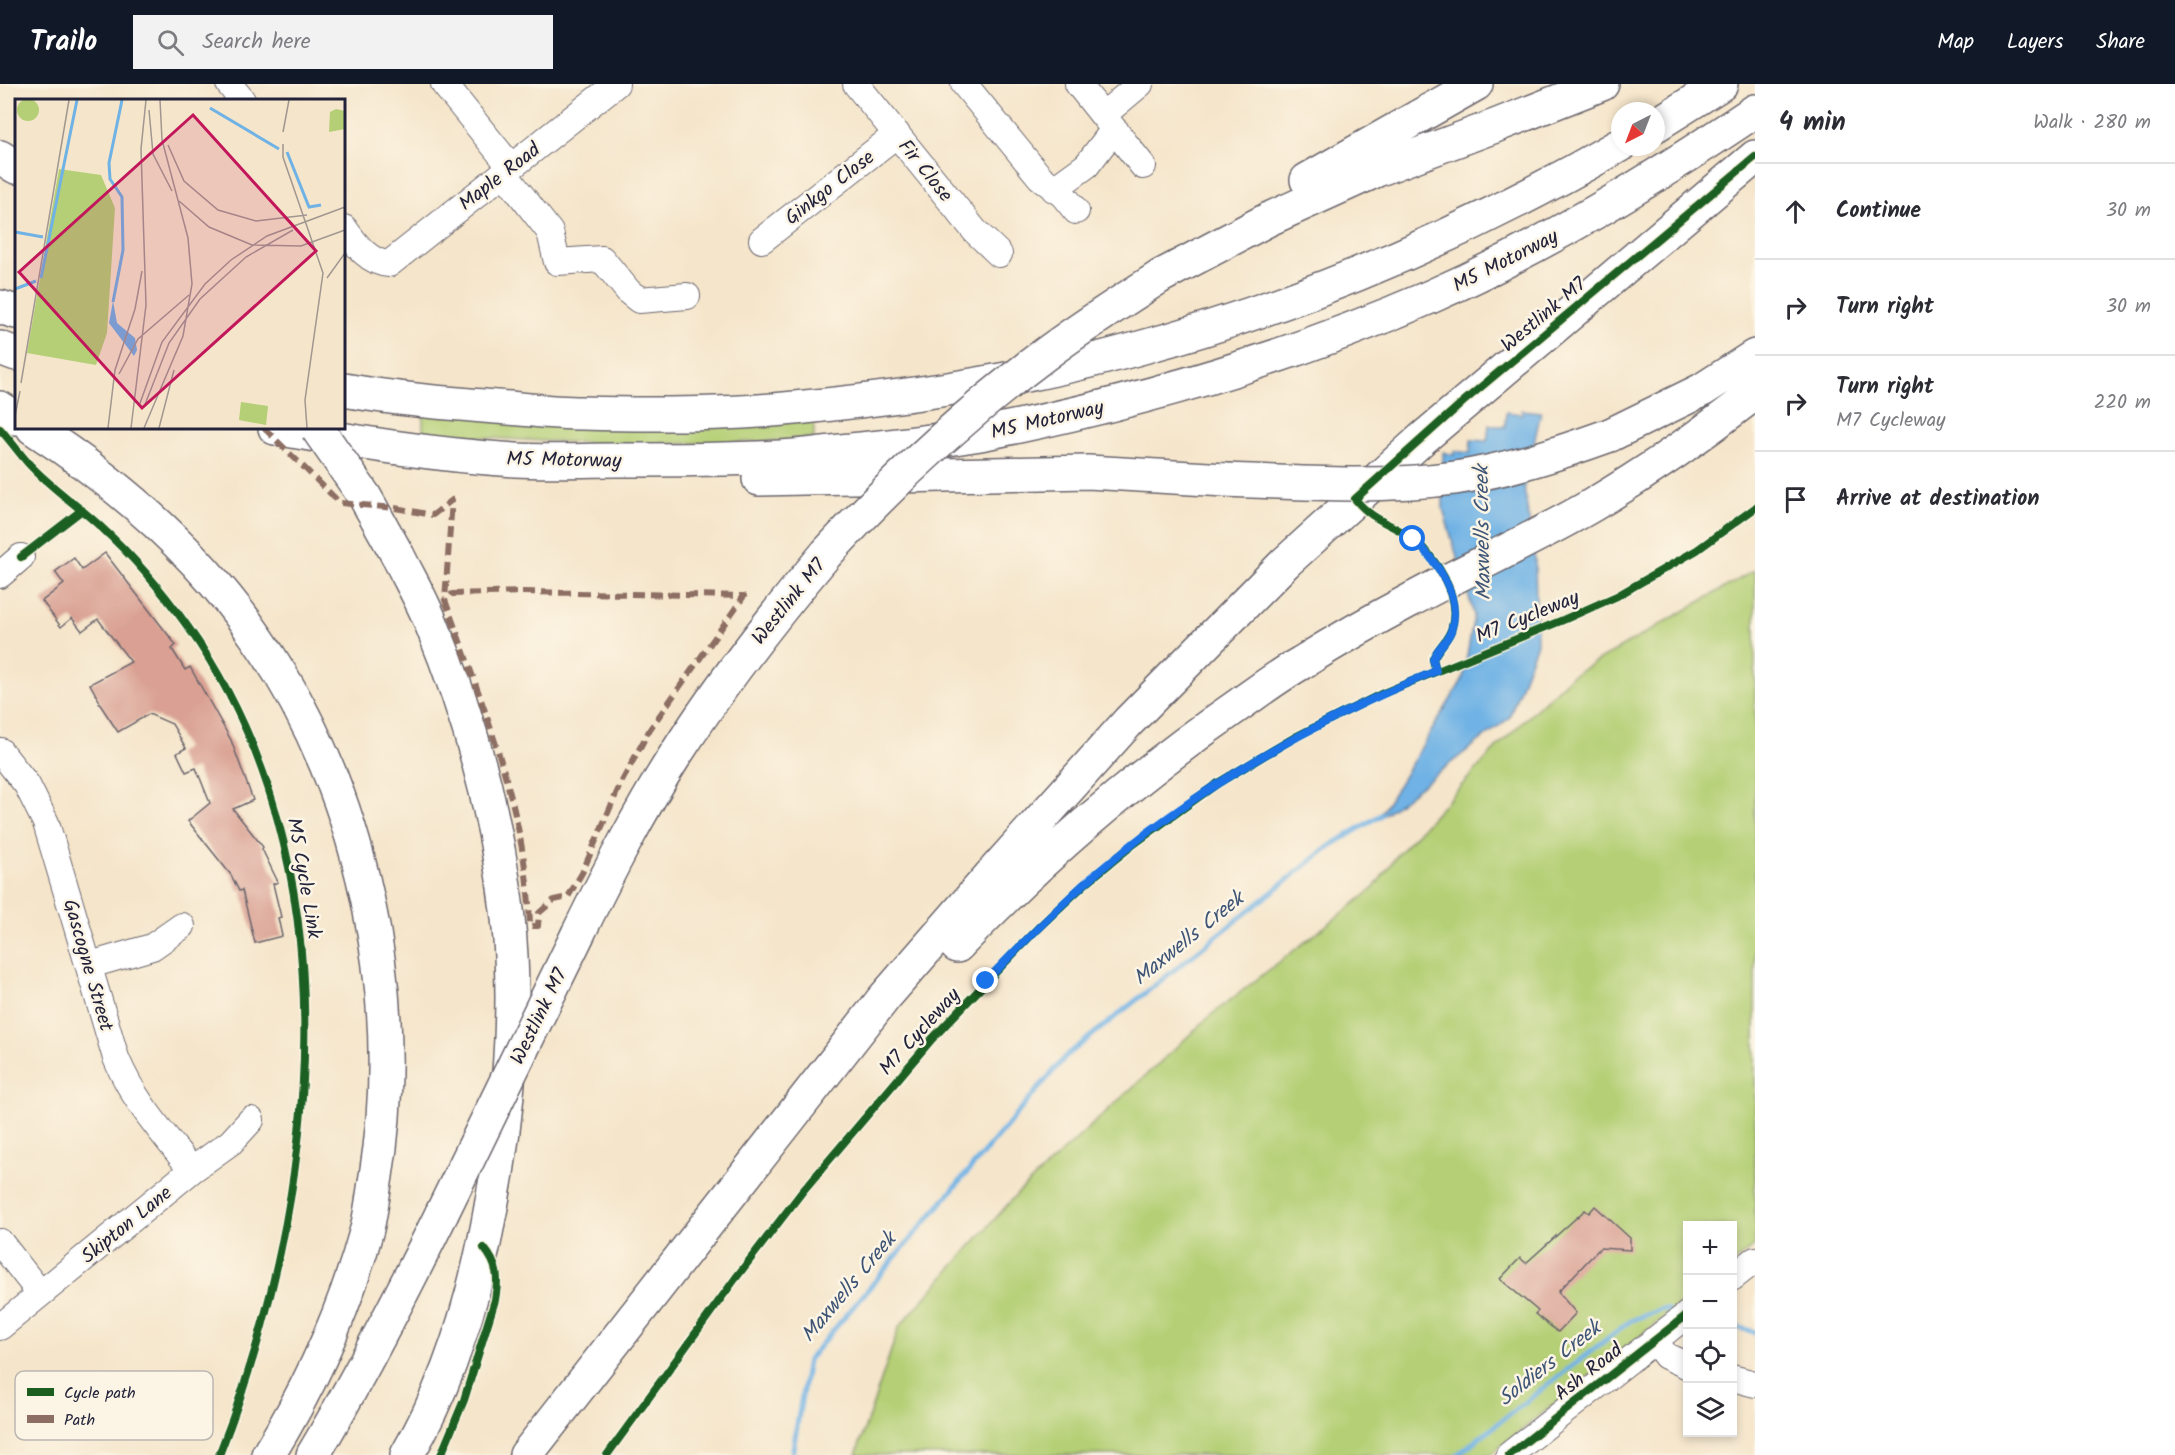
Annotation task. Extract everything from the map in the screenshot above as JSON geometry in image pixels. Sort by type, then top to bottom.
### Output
[{"type":"highway","points":[[1202,246],[1476,84]]},
{"type":"highway","points":[[1202,246],[1269,219],[1377,170],[1602,84]]},
{"type":"highway","points":[[1665,118],[1721,84]]},
{"type":"highway","name":"M5 Motorway","points":[[281,429],[417,451],[518,460],[666,460],[784,457],[910,444],[988,432],[1086,411],[1191,384],[1311,344],[1429,297],[1593,214],[1755,111]]},
{"type":"highway","points":[[345,390],[418,401],[579,414],[695,413],[793,408],[879,399],[1044,372],[1135,350],[1214,326],[1369,270],[1555,183],[1611,150]]},
{"type":"highway","points":[[0,157],[15,166]]},
{"type":"highway","name":"Westlink M7","points":[[526,1455],[884,998],[997,868],[1146,704],[1285,563],[1422,439],[1755,157]]},
{"type":"highway","name":"Westlink M7","points":[[313,1455],[357,1380],[396,1306],[578,934],[630,834],[676,755],[722,686],[826,554],[908,469],[996,392],[1082,328],[1161,276],[1167,259],[1202,246]]},
{"type":"highway","points":[[0,308],[15,312]]},
{"type":"highway","points":[[0,348],[15,354]]},
{"type":"highway","points":[[518,460],[591,476],[649,478],[747,479],[1088,472],[1226,480],[1352,483],[1439,480],[1521,464],[1610,435],[1702,390],[1755,356]]},
{"type":"highway","points":[[642,1307],[939,966],[1004,897],[1114,800],[1202,730],[1297,665],[1405,603],[1589,507],[1689,442],[1755,393]]},
{"type":"highway","points":[[0,408],[15,417]]},
{"type":"highway","points":[[34,429],[93,468],[145,512],[198,565],[259,641],[301,710],[325,763],[348,826],[368,903],[380,974],[385,1036],[385,1087],[382,1135],[368,1226],[335,1326],[316,1369],[268,1455]]},
{"type":"highway","points":[[318,429],[365,496],[431,622],[457,689],[477,756],[495,833],[507,908],[511,1012],[499,1162],[484,1248],[445,1376],[407,1455]]},
{"type":"street","points":[[229,84],[241,99]]},
{"type":"street","points":[[444,84],[550,232],[557,262],[602,259],[629,292],[639,300],[687,296]]},
{"type":"street","name":"Maple Road","points":[[345,229],[361,250],[381,263],[389,264],[616,84]]},
{"type":"street","name":"Fir Close","points":[[856,84],[975,231],[999,254]]},
{"type":"street","points":[[964,84],[1040,177],[1063,195],[1076,211]]},
{"type":"street","points":[[1078,84],[1143,166]]},
{"type":"street","points":[[1054,189],[1087,165],[1109,136],[1109,123],[1140,84]]},
{"type":"street","name":"Ginkgo Close","points":[[762,240],[897,134]]},
{"type":"street","points":[[0,575],[21,557]]},
{"type":"street","name":"Gascogne Street","points":[[0,751],[27,784],[46,824],[116,1058],[126,1083],[140,1105],[192,1170]]},
{"type":"street","points":[[90,965],[152,947],[182,926]]},
{"type":"street","name":"Skipton Lane","points":[[0,1327],[192,1170],[231,1142],[251,1120]]},
{"type":"street","points":[[0,1242],[40,1293]]},
{"type":"street","points":[[1736,1275],[1755,1260]]},
{"type":"street","name":"Ash Road","points":[[1509,1455],[1683,1318]]},
{"type":"street","points":[[1654,1340],[1666,1356],[1683,1364]]},
{"type":"street","points":[[1737,1379],[1755,1384]]},
{"type":"green space","points":[[423,414],[814,420],[814,438],[667,444],[522,440],[423,433]]},
{"type":"green space","points":[[1755,570],[1755,1245],[1737,1260],[1737,1221],[1683,1221],[1683,1302],[1490,1455],[856,1455],[899,1327],[1017,1194],[1211,1015],[1373,889],[1398,854],[1499,745],[1571,676]]},
{"type":"water","points":[[1522,410],[1541,412],[1524,487],[1535,560],[1537,643],[1509,718],[1377,820],[1463,679],[1474,615],[1443,509],[1443,452],[1454,455],[1455,451],[1470,453],[1471,440],[1487,441],[1489,425],[1505,427],[1506,412],[1522,414]]},
{"type":"building","points":[[105,553],[176,645],[172,649],[185,670],[190,667],[231,740],[253,800],[233,809],[263,847],[278,882],[273,884],[281,917],[278,918],[282,936],[255,943],[242,890],[239,891],[231,875],[188,821],[210,803],[196,768],[186,772],[177,753],[186,748],[172,724],[149,714],[118,732],[99,703],[90,684],[131,662],[98,619],[82,631],[72,618],[61,627],[42,601],[64,584],[55,572],[74,558],[82,570]]},
{"type":"building","points":[[1595,1206],[1630,1238],[1630,1250],[1600,1248],[1558,1292],[1576,1313],[1558,1332],[1535,1314],[1538,1311],[1500,1279],[1520,1258],[1526,1263],[1585,1210],[1589,1213]]},
{"type":"waterway","name":"Maxwells Creek","points":[[792,1455],[808,1360],[1066,1056],[1330,846],[1381,815]]},
{"type":"waterway","name":"Soldiers Creek","points":[[1457,1455],[1630,1321],[1662,1309],[1668,1310]]},
{"type":"waterway","name":"Soldiers Creek","points":[[1737,1327],[1755,1332]]},
{"type":"marked path","points":[[265,429],[340,503],[395,508],[433,515],[452,500],[445,600]]},
{"type":"marked path","points":[[523,592],[744,596],[650,729],[620,785],[582,873],[568,897],[554,900],[539,913],[538,926],[530,926],[521,842],[501,760],[445,600],[452,594],[523,592]]},
{"type":"cycle path","points":[[1436,671],[1433,659],[1451,632],[1454,615],[1453,602],[1444,578],[1430,556],[1412,538],[1372,515],[1355,499],[1463,402],[1755,157]]},
{"type":"cycle path","name":"M5 Cycle Link","points":[[0,429],[38,473],[93,520],[137,563],[188,627],[242,720],[278,820],[298,925],[304,1034],[298,1143],[280,1251],[254,1355],[219,1455]]},
{"type":"cycle path","name":"M7 Cycleway","points":[[607,1455],[735,1279],[802,1192],[932,1039],[1038,928],[1085,884],[1134,844],[1218,783],[1297,736],[1381,694],[1617,596],[1697,550],[1755,508]]},
{"type":"cycle path","points":[[21,557],[82,510]]},
{"type":"cycle path","points":[[441,1455],[464,1400],[495,1300],[497,1285],[495,1266],[484,1248]]},
{"type":"cycle path","points":[[1509,1455],[1683,1318]]},
{"type":"route","points":[[986,981],[1085,884],[1134,844],[1218,783],[1297,736],[1381,694],[1436,671],[1433,659],[1446,641],[1454,618],[1452,598],[1437,565],[1413,539]]}]
